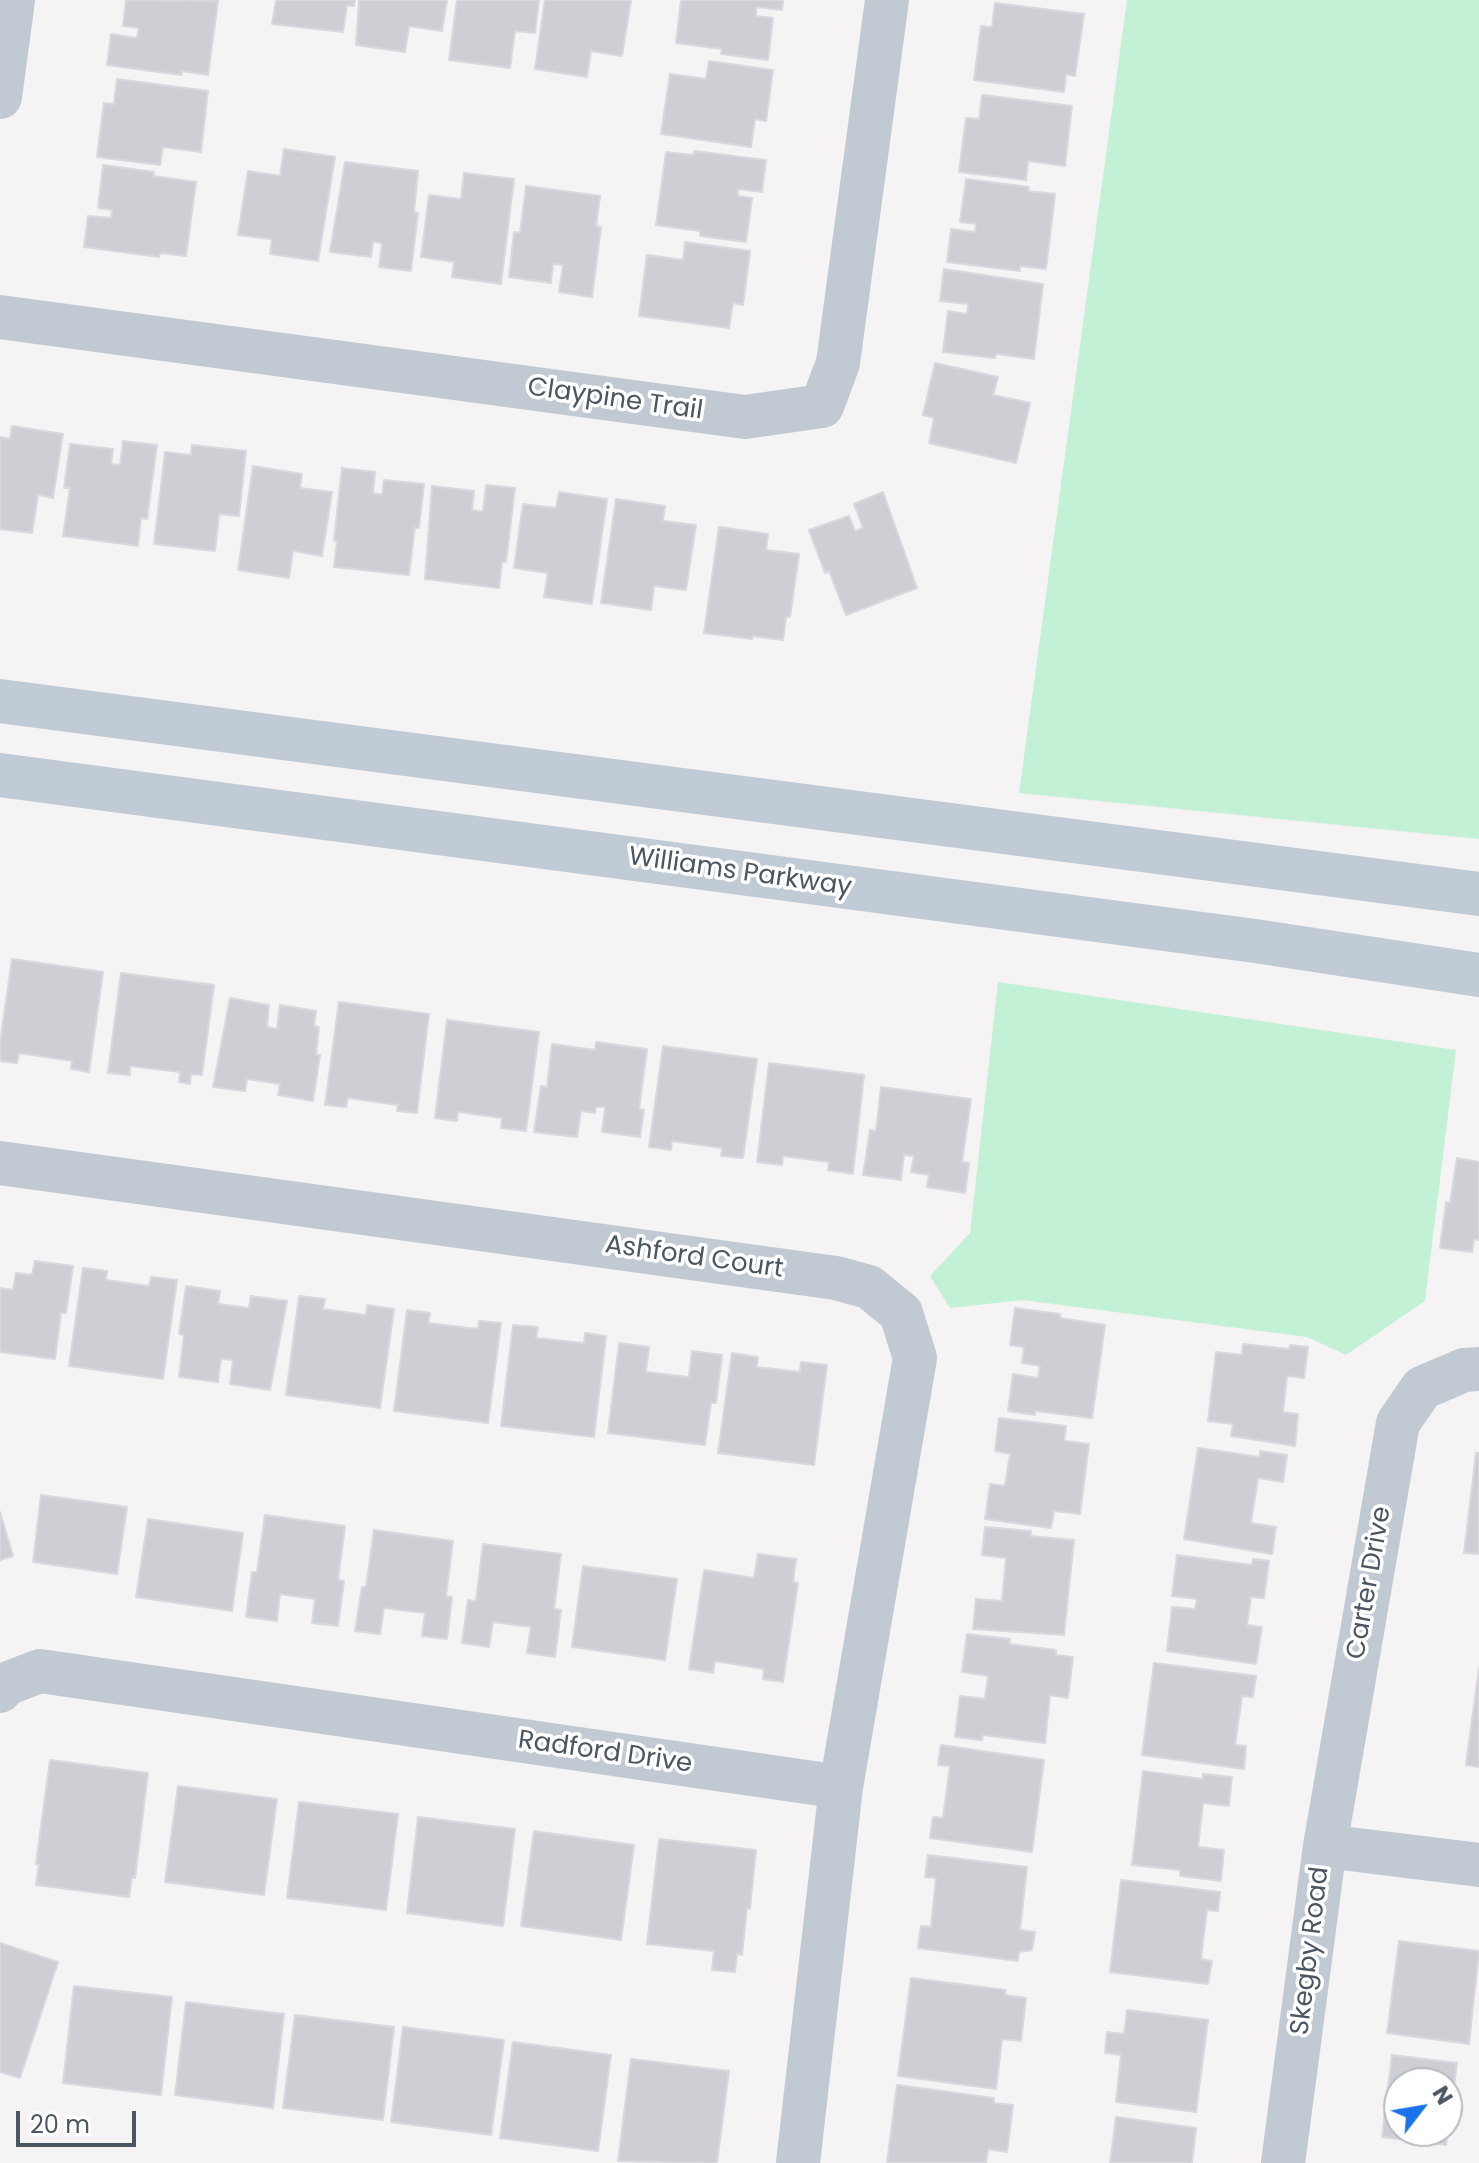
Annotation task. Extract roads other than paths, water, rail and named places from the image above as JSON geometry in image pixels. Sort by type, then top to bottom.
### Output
[{"type":"main road","points":[[0,701],[1479,894]]},
{"type":"main road","name":"Williams Parkway","points":[[0,775],[1255,941],[1479,975]]},
{"type":"street","points":[[0,97],[13,0]]},
{"type":"street","name":"Claypine Trail","points":[[0,317],[745,417],[822,406],[838,363],[887,0]]},
{"type":"street","name":"Ashford Court","points":[[0,1163],[836,1278],[869,1287],[901,1313],[915,1358],[841,1787]]},
{"type":"street","name":"Carter Drive","points":[[1325,1846],[1398,1423],[1422,1388],[1464,1370],[1479,1369]]},
{"type":"street","name":"Radford Drive","points":[[0,1691],[6,1684],[40,1671],[841,1787]]},
{"type":"street","points":[[798,2163],[841,1787]]},
{"type":"street","name":"Skegby Road","points":[[1283,2163],[1325,1846],[1479,1865]]}]
